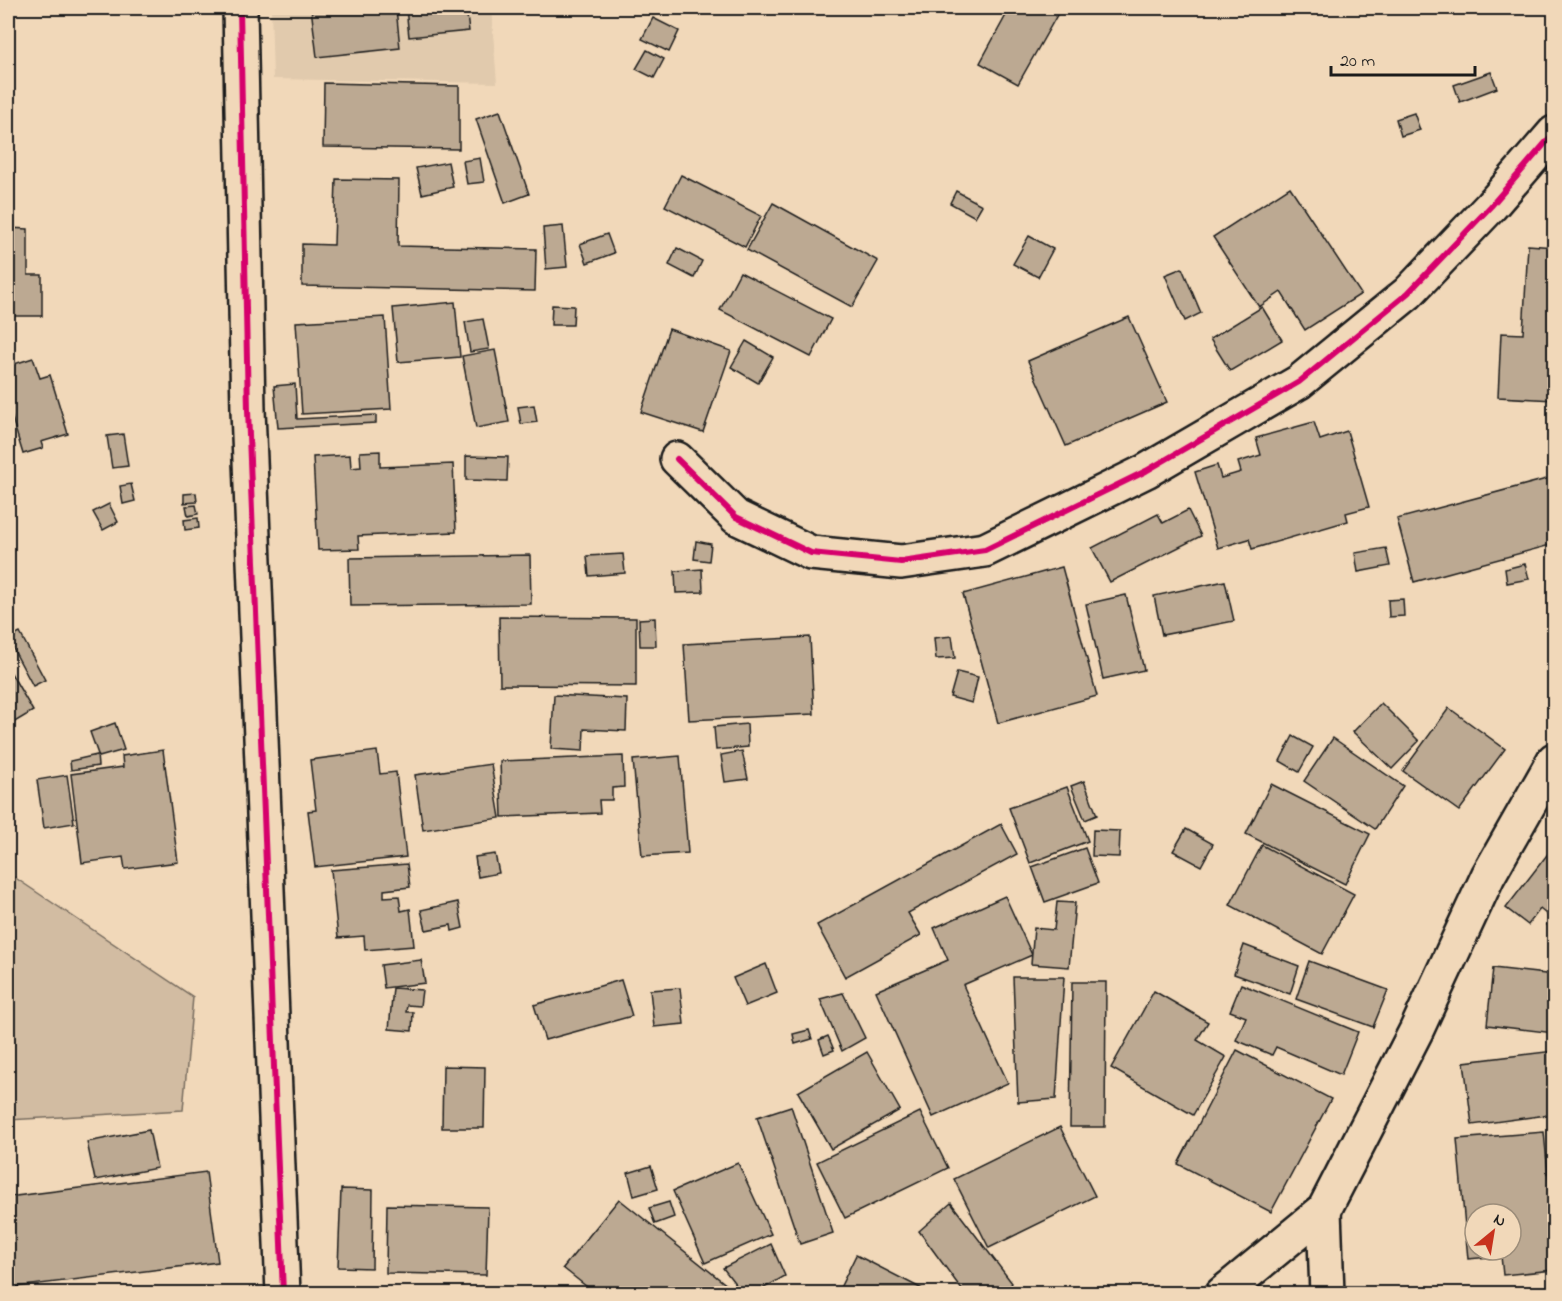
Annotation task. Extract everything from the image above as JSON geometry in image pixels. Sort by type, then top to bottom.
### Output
[{"type":"street","points":[[240,8],[248,410],[283,1293]]},
{"type":"street","points":[[677,459],[736,517],[811,553],[902,562],[984,550],[1146,471],[1299,382],[1408,293],[1491,206],[1554,133]]},
{"type":"street","points":[[1222,1293],[1324,1210],[1416,1031],[1488,876],[1554,760]]},
{"type":"street","points":[[1324,1210],[1327,1293]]},
{"type":"shaded area","points":[[271,8],[491,8],[497,83],[273,79]]},
{"type":"shaded area","points":[[8,873],[193,997],[183,1110],[8,1120]]},
{"type":"building","points":[[311,8],[396,8],[400,48],[317,57]]},
{"type":"building","points":[[406,8],[466,8],[469,31],[409,37]]},
{"type":"building","points":[[1010,8],[1061,8],[1018,84],[980,63]]},
{"type":"building","points":[[653,18],[679,31],[669,52],[642,39]]},
{"type":"building","points":[[647,50],[664,59],[654,78],[636,69]]},
{"type":"building","points":[[1491,72],[1497,88],[1460,102],[1454,85]]},
{"type":"building","points":[[324,83],[459,86],[459,149],[323,147]]},
{"type":"building","points":[[500,111],[529,194],[505,203],[476,119]]},
{"type":"building","points":[[1414,113],[1420,130],[1401,136],[1396,119]]},
{"type":"building","points":[[480,158],[484,182],[467,184],[463,161]]},
{"type":"building","points":[[448,162],[453,187],[422,194],[416,168]]},
{"type":"building","points":[[681,175],[761,216],[745,247],[665,206]]},
{"type":"building","points":[[336,179],[399,180],[398,246],[536,249],[535,291],[302,286],[302,244],[334,245]]},
{"type":"building","points":[[1290,187],[1361,294],[1305,330],[1281,292],[1259,307],[1213,237]]},
{"type":"building","points":[[956,191],[982,205],[975,217],[950,203]]},
{"type":"building","points":[[773,203],[878,261],[852,307],[747,250]]},
{"type":"building","points":[[563,226],[567,267],[546,269],[543,228]]},
{"type":"building","points":[[8,228],[28,229],[28,275],[42,275],[42,316],[8,316]]},
{"type":"building","points":[[607,234],[614,253],[587,263],[580,244]]},
{"type":"building","points":[[1029,236],[1053,249],[1038,277],[1013,264]]},
{"type":"building","points":[[1528,245],[1554,247],[1554,400],[1498,397],[1501,333],[1523,334]]},
{"type":"building","points":[[677,248],[702,261],[694,278],[669,265]]},
{"type":"building","points":[[1182,268],[1201,313],[1185,321],[1165,275]]},
{"type":"building","points":[[740,272],[831,319],[811,357],[720,310]]},
{"type":"building","points":[[455,302],[460,357],[398,362],[393,308]]},
{"type":"building","points":[[552,305],[574,306],[573,325],[551,325]]},
{"type":"building","points":[[1262,307],[1282,340],[1230,371],[1210,339]]},
{"type":"building","points":[[385,317],[391,409],[302,414],[296,322]]},
{"type":"building","points":[[1129,317],[1167,402],[1066,446],[1028,361]]},
{"type":"building","points":[[483,319],[489,349],[470,352],[465,322]]},
{"type":"building","points":[[669,329],[731,351],[703,432],[641,412]]},
{"type":"building","points":[[746,341],[773,357],[758,383],[731,367]]},
{"type":"building","points":[[495,350],[509,422],[476,428],[462,356]]},
{"type":"building","points":[[33,358],[40,378],[50,375],[68,434],[41,442],[43,448],[23,454],[8,405],[8,366]]},
{"type":"building","points":[[295,384],[297,419],[376,415],[376,423],[278,428],[274,386]]},
{"type":"building","points":[[534,405],[537,422],[521,424],[518,407]]},
{"type":"building","points":[[1314,422],[1320,440],[1347,431],[1369,507],[1346,513],[1348,521],[1252,549],[1249,539],[1218,548],[1195,472],[1217,465],[1221,478],[1241,472],[1238,462],[1261,455],[1256,438]]},
{"type":"building","points":[[123,434],[128,466],[112,468],[107,436]]},
{"type":"building","points":[[380,451],[380,467],[453,464],[456,532],[358,536],[359,549],[318,550],[313,457],[350,455],[351,468],[361,467],[360,452]]},
{"type":"building","points":[[466,456],[508,457],[507,481],[466,480]]},
{"type":"building","points":[[1554,477],[1554,544],[1414,582],[1397,519]]},
{"type":"building","points":[[131,484],[135,501],[123,504],[120,486]]},
{"type":"building","points":[[196,493],[197,502],[184,503],[184,494]]},
{"type":"building","points":[[109,504],[118,522],[103,530],[93,512]]},
{"type":"building","points":[[196,505],[198,514],[188,516],[186,506]]},
{"type":"building","points":[[1188,510],[1201,536],[1110,582],[1092,548],[1158,514],[1163,523]]},
{"type":"building","points":[[198,518],[199,528],[185,530],[184,520]]},
{"type":"building","points":[[696,541],[711,544],[709,561],[694,559]]},
{"type":"building","points":[[1386,548],[1390,566],[1358,572],[1355,553]]},
{"type":"building","points":[[623,554],[625,573],[589,576],[587,556]]},
{"type":"building","points":[[530,555],[531,604],[350,606],[349,558]]},
{"type":"building","points":[[1525,564],[1529,579],[1507,583],[1505,569]]},
{"type":"building","points":[[1062,567],[1097,696],[998,723],[963,594]]},
{"type":"building","points":[[702,569],[703,592],[676,593],[675,571]]},
{"type":"building","points":[[1225,581],[1234,621],[1162,635],[1154,596]]},
{"type":"building","points":[[1126,595],[1144,670],[1103,679],[1086,604]]},
{"type":"building","points":[[1403,599],[1404,616],[1389,617],[1388,600]]},
{"type":"building","points":[[499,617],[636,618],[636,686],[500,685]]},
{"type":"building","points":[[655,618],[656,646],[640,646],[639,619]]},
{"type":"building","points":[[20,633],[45,680],[33,686],[8,639]]},
{"type":"building","points":[[952,636],[955,658],[936,659],[934,638]]},
{"type":"building","points":[[810,637],[814,714],[689,720],[684,644]]},
{"type":"building","points":[[8,668],[33,711],[8,726]]},
{"type":"building","points":[[957,672],[978,677],[972,703],[950,697]]},
{"type":"building","points":[[554,695],[627,699],[626,731],[584,729],[583,751],[551,749]]},
{"type":"building","points":[[1381,703],[1419,741],[1392,769],[1353,732]]},
{"type":"building","points":[[1449,708],[1505,749],[1459,811],[1403,771]]},
{"type":"building","points":[[115,723],[124,750],[99,757],[90,732]]},
{"type":"building","points":[[747,724],[748,747],[716,750],[714,727]]},
{"type":"building","points":[[1293,736],[1313,747],[1299,772],[1280,761]]},
{"type":"building","points":[[1333,738],[1403,786],[1375,829],[1304,781]]},
{"type":"building","points":[[163,750],[178,862],[125,869],[123,857],[82,863],[71,774],[123,767],[122,756]]},
{"type":"building","points":[[377,751],[380,774],[396,772],[406,857],[315,867],[308,811],[316,810],[310,760]]},
{"type":"building","points":[[742,751],[748,779],[725,782],[721,755]]},
{"type":"building","points":[[97,755],[98,766],[71,770],[70,761]]},
{"type":"building","points":[[623,756],[624,787],[612,788],[612,800],[599,800],[600,813],[502,817],[500,761]]},
{"type":"building","points":[[680,756],[688,853],[642,856],[633,760]]},
{"type":"building","points":[[491,764],[500,818],[423,830],[415,775]]},
{"type":"building","points":[[67,775],[74,823],[44,828],[37,780]]},
{"type":"building","points":[[1084,781],[1097,815],[1085,820],[1071,786]]},
{"type":"building","points":[[1271,784],[1370,834],[1345,884],[1246,834]]},
{"type":"building","points":[[1067,787],[1088,841],[1030,863],[1009,808]]},
{"type":"building","points":[[1001,824],[1017,854],[908,913],[921,935],[845,977],[817,925]]},
{"type":"building","points":[[1186,829],[1213,844],[1201,866],[1173,851]]},
{"type":"building","points":[[1093,830],[1120,831],[1119,857],[1092,856]]},
{"type":"building","points":[[1262,845],[1354,894],[1322,954],[1230,905]]},
{"type":"building","points":[[1085,848],[1098,883],[1045,902],[1032,867]]},
{"type":"building","points":[[1550,851],[1554,854],[1554,931],[1547,925],[1552,919],[1540,909],[1528,925],[1506,908]]},
{"type":"building","points":[[495,854],[499,873],[478,877],[475,857]]},
{"type":"building","points":[[407,864],[410,887],[384,890],[384,897],[399,896],[401,911],[410,909],[414,946],[365,950],[364,936],[338,938],[331,870]]},
{"type":"building","points":[[1005,896],[1032,955],[963,985],[1008,1083],[933,1117],[876,991],[948,960],[934,928]]},
{"type":"building","points":[[458,902],[463,928],[452,931],[451,925],[426,930],[421,910]]},
{"type":"building","points":[[1057,902],[1075,903],[1069,967],[1031,964],[1034,928],[1054,930]]},
{"type":"building","points":[[1244,945],[1299,966],[1290,994],[1234,974]]},
{"type":"building","points":[[421,960],[425,983],[384,988],[381,965]]},
{"type":"building","points":[[1309,961],[1388,990],[1373,1027],[1296,999]]},
{"type":"building","points":[[766,964],[777,993],[745,1006],[733,978]]},
{"type":"building","points":[[1493,968],[1554,975],[1554,1033],[1487,1025]]},
{"type":"building","points":[[1013,977],[1064,977],[1056,1099],[1018,1102]]},
{"type":"building","points":[[621,980],[632,1016],[545,1040],[534,1005]]},
{"type":"building","points":[[1072,982],[1106,982],[1105,1127],[1070,1127]]},
{"type":"building","points":[[1241,984],[1358,1032],[1341,1075],[1276,1047],[1272,1055],[1236,1040],[1246,1017],[1230,1011]]},
{"type":"building","points":[[393,988],[422,990],[420,1006],[407,1005],[406,1012],[413,1012],[412,1031],[389,1029]]},
{"type":"building","points":[[680,988],[684,1024],[654,1027],[650,990]]},
{"type":"building","points":[[1154,991],[1208,1022],[1197,1040],[1226,1057],[1193,1115],[1111,1068]]},
{"type":"building","points":[[843,993],[865,1038],[842,1051],[820,999]]},
{"type":"building","points":[[809,1030],[812,1039],[795,1044],[793,1034]]},
{"type":"building","points":[[828,1036],[834,1050],[824,1054],[819,1040]]},
{"type":"building","points":[[1237,1050],[1331,1099],[1271,1212],[1178,1164]]},
{"type":"building","points":[[1554,1051],[1554,1114],[1472,1125],[1464,1062]]},
{"type":"building","points":[[867,1052],[900,1110],[831,1149],[798,1092]]},
{"type":"building","points":[[443,1066],[485,1067],[484,1128],[442,1128]]},
{"type":"building","points":[[791,1106],[833,1233],[800,1244],[757,1117]]},
{"type":"building","points":[[920,1112],[948,1168],[845,1218],[817,1162]]},
{"type":"building","points":[[1060,1127],[1095,1196],[989,1248],[954,1179]]},
{"type":"building","points":[[149,1130],[157,1168],[95,1180],[87,1142]]},
{"type":"building","points":[[1544,1132],[1552,1214],[1554,1214],[1554,1270],[1503,1275],[1502,1262],[1523,1262],[1523,1202],[1463,1202],[1463,1204],[1457,1139]]},
{"type":"building","points":[[738,1163],[771,1234],[705,1263],[673,1191]]},
{"type":"building","points":[[651,1166],[658,1189],[634,1196],[628,1173]]},
{"type":"building","points":[[206,1172],[218,1262],[8,1288],[8,1197]]},
{"type":"building","points":[[341,1189],[373,1190],[372,1268],[338,1267]]},
{"type":"building","points":[[619,1199],[738,1294],[596,1294],[563,1268]]},
{"type":"building","points":[[669,1202],[674,1217],[655,1224],[649,1208]]},
{"type":"building","points":[[951,1203],[1012,1283],[1005,1294],[965,1294],[919,1231]]},
{"type":"building","points":[[387,1205],[488,1207],[486,1275],[386,1273]]},
{"type":"building","points":[[771,1244],[785,1276],[754,1294],[743,1294],[723,1268]]},
{"type":"building","points":[[856,1255],[932,1294],[837,1294]]},
{"type":"cycle path","points":[[240,8],[248,410],[283,1294]]},
{"type":"cycle path","points":[[677,459],[736,517],[811,553],[901,562],[985,550],[1146,471],[1299,382],[1408,293],[1491,206],[1554,133]]}]
